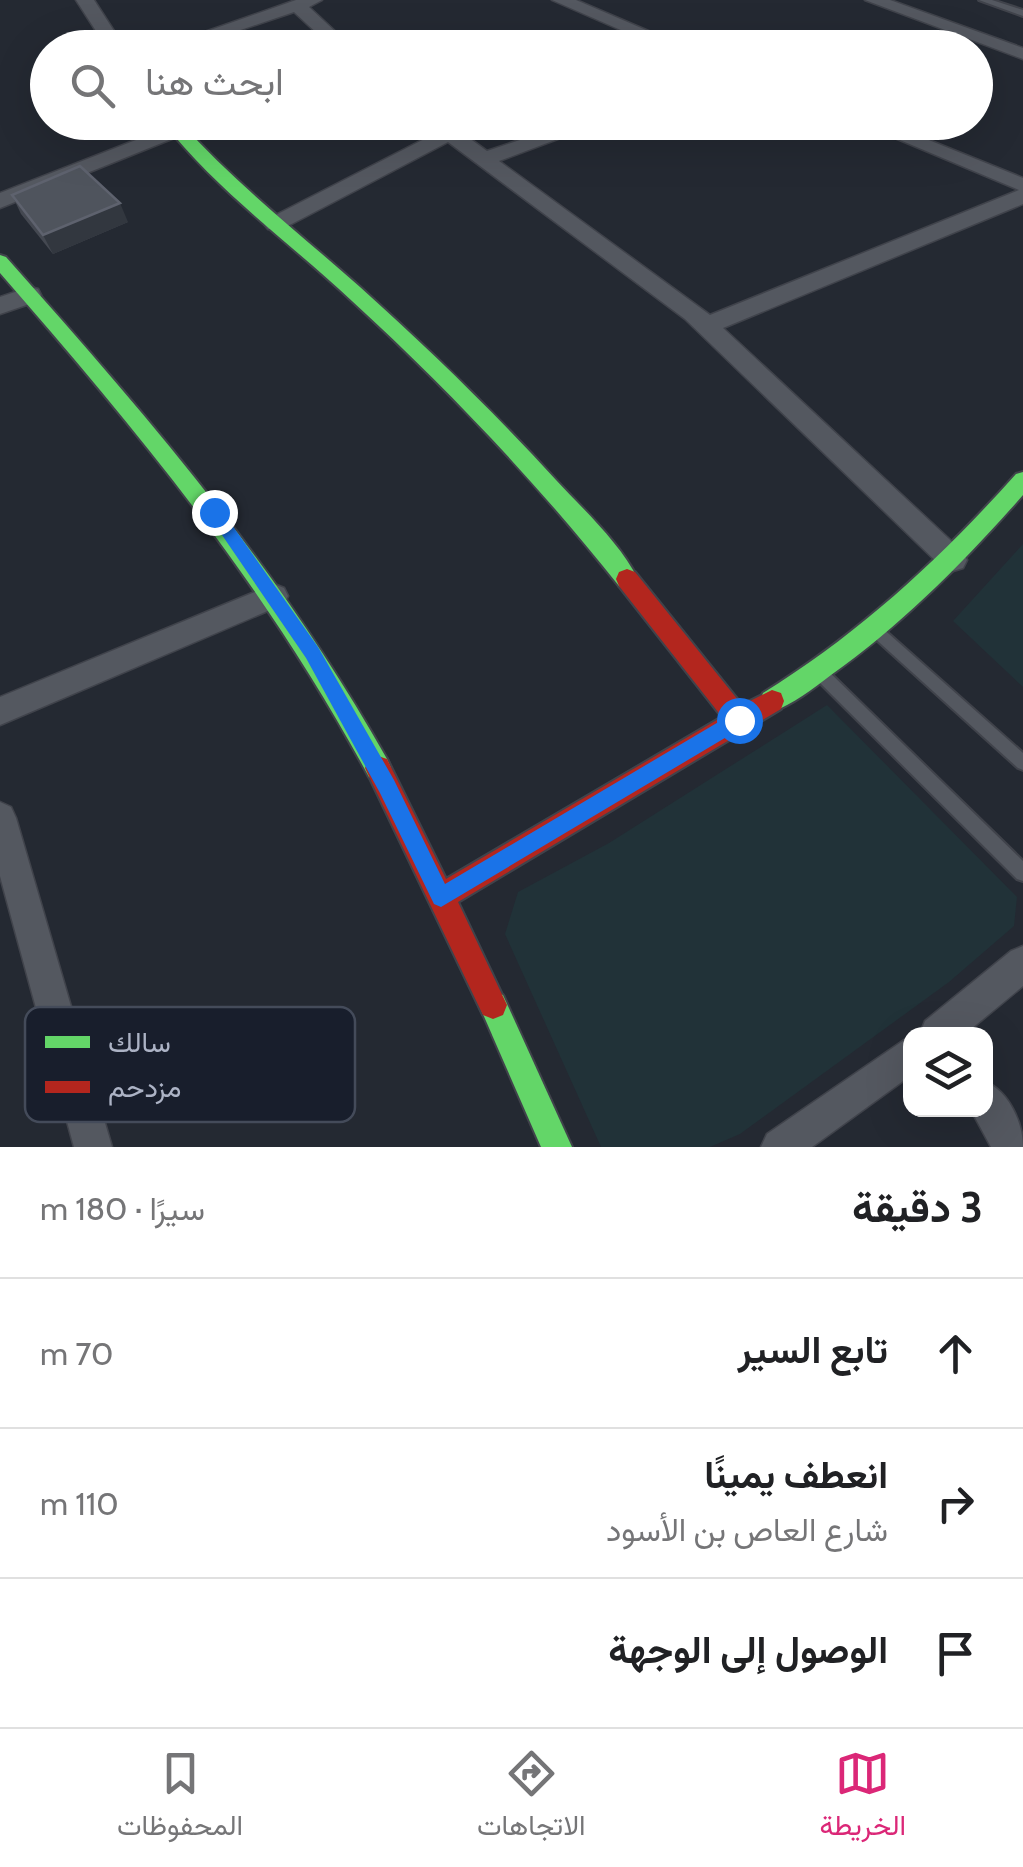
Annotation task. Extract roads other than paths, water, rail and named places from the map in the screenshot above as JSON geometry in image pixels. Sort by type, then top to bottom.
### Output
[{"type":"street","points":[[86,0],[105,30]]},
{"type":"street","points":[[561,0],[635,30]]},
{"type":"street","points":[[874,0],[967,30]]},
{"type":"street","points":[[223,30],[305,3],[328,30]]},
{"type":"street","points":[[993,39],[1019,47]]},
{"type":"street","points":[[0,200],[141,140]]},
{"type":"street","points":[[186,140],[378,314],[577,514],[739,720]]},
{"type":"street","points":[[276,224],[420,140]]},
{"type":"street","points":[[458,140],[617,255],[706,326],[953,560]]},
{"type":"street","points":[[484,159],[540,140]]},
{"type":"street","points":[[911,140],[1023,185]]},
{"type":"street","points":[[706,326],[1023,196]]},
{"type":"street","points":[[0,260],[224,523],[312,653],[378,770],[558,1147]]},
{"type":"street","points":[[0,306],[30,295]]},
{"type":"street","points":[[441,897],[818,671],[874,629],[953,560],[1023,480]]},
{"type":"street","points":[[0,712],[274,596]]},
{"type":"street","points":[[0,818],[53,1007]]},
{"type":"street","points":[[950,1027],[1023,963]]},
{"type":"street","points":[[780,1147],[903,1059]]},
{"type":"street","points":[[993,1113],[1012,1147]]},
{"type":"street","points":[[86,1122],[93,1147]]},
{"type":"lane","points":[[984,0],[1023,13]]},
{"type":"lane","points":[[874,629],[1023,763]]},
{"type":"lane","points":[[818,671],[1023,873]]}]
